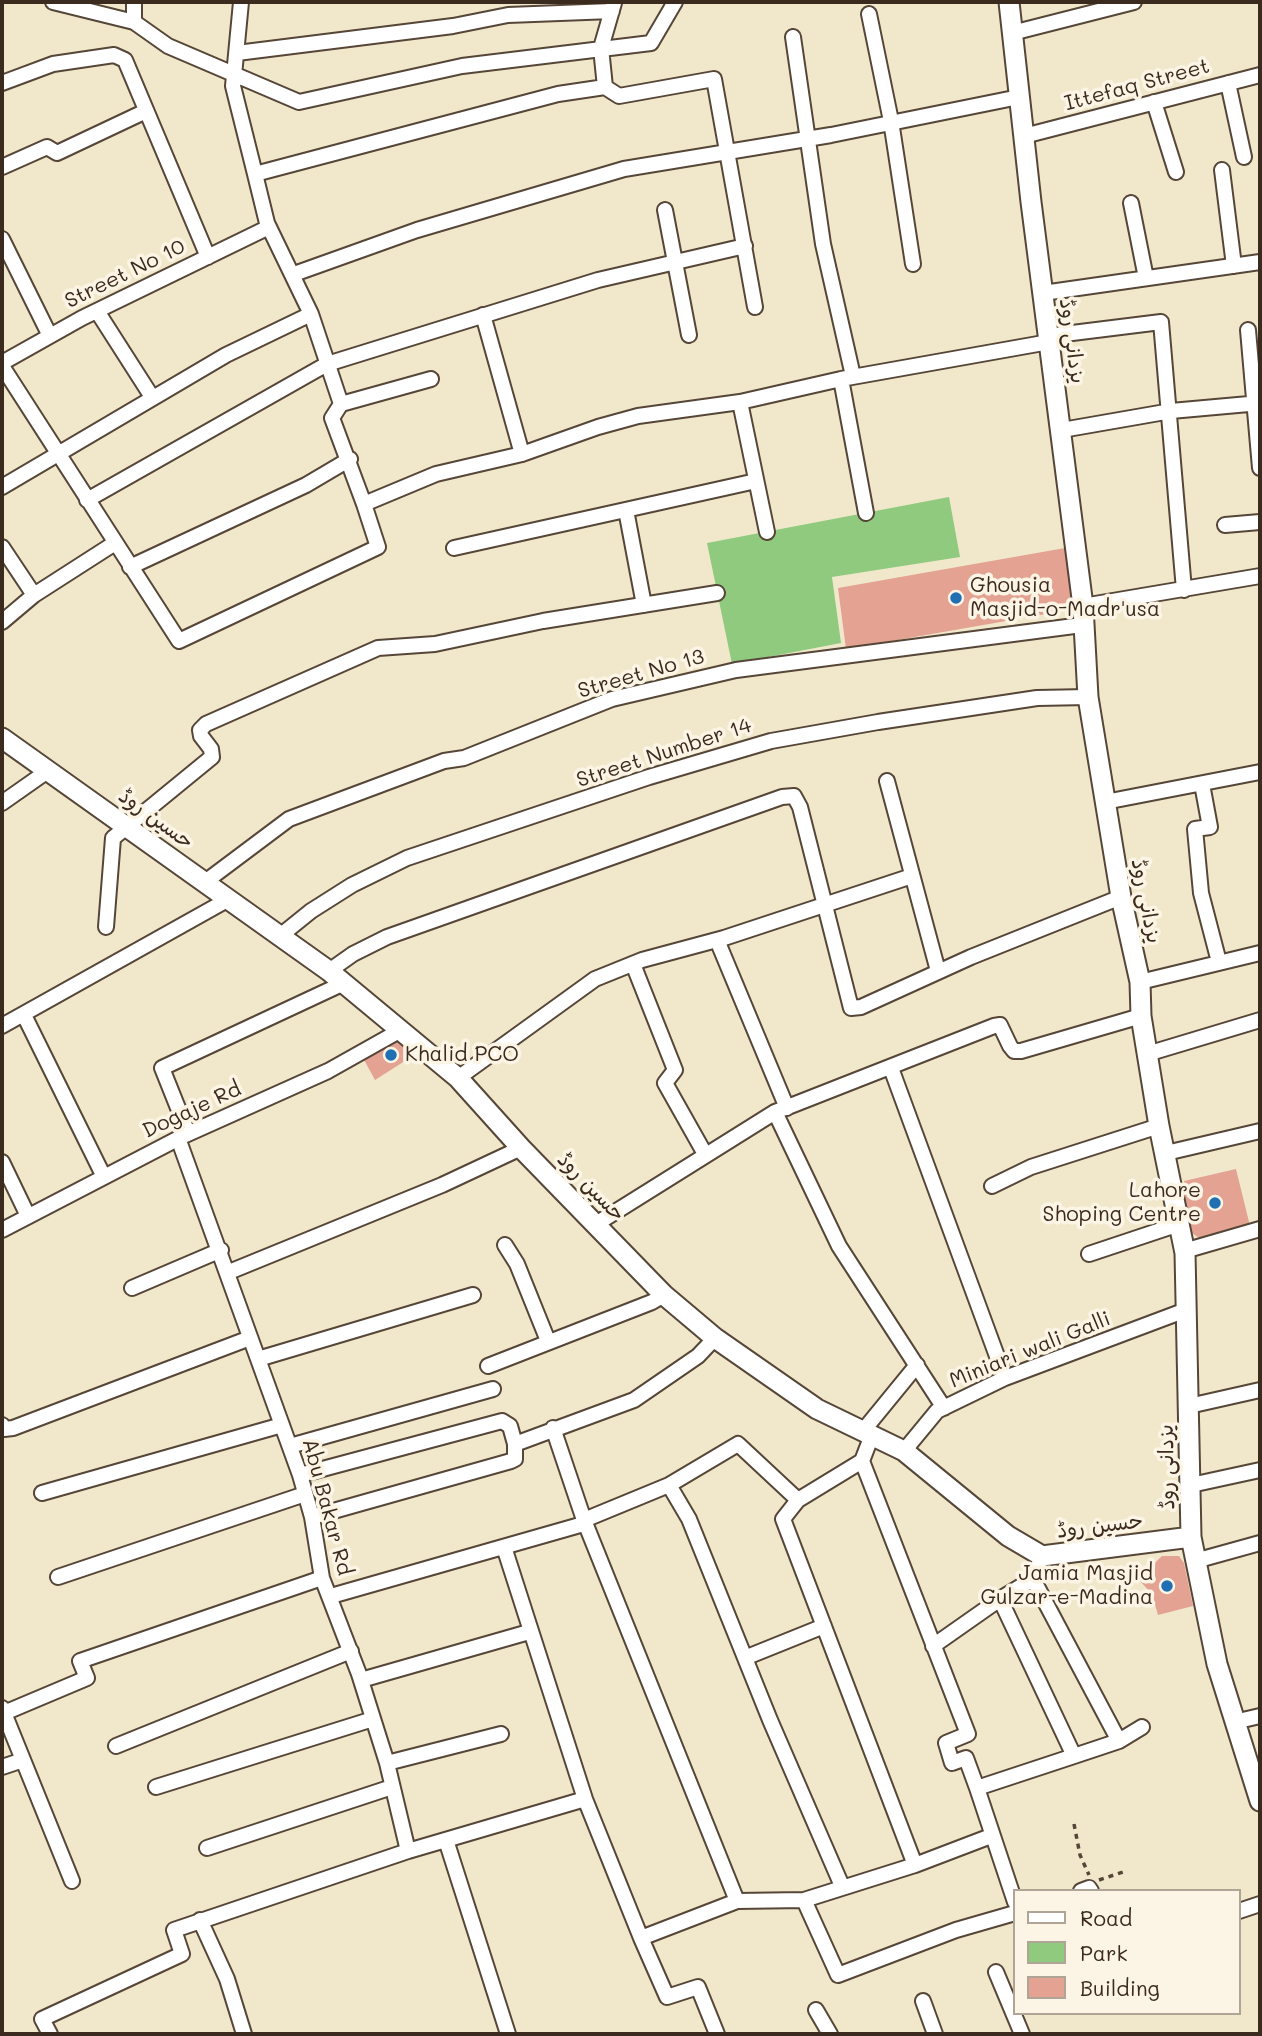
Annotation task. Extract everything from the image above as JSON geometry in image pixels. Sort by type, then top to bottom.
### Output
[{"type":"street","points":[[53,2],[134,22],[168,46],[299,102],[462,66],[652,43],[675,2]]},
{"type":"street","points":[[134,2],[134,22]]},
{"type":"street","points":[[240,2],[232,72],[233,86],[270,227],[311,314],[341,404]]},
{"type":"street","name":"یزدانی روڈ","points":[[1009,2],[1062,430],[1083,615],[1088,697],[1121,897],[1139,982],[1141,1016],[1159,1126],[1184,1251],[1191,1537],[1217,1664],[1234,1722],[1254,1761],[1260,1801]]},
{"type":"street","points":[[1012,33],[1135,2]]},
{"type":"street","points":[[236,53],[453,26],[508,15],[613,6],[601,48],[605,87]]},
{"type":"street","points":[[869,14],[891,121],[914,264]]},
{"type":"street","points":[[793,37],[866,513]]},
{"type":"street","points":[[2,83],[53,64],[114,55],[125,60],[208,257]]},
{"type":"street","name":"Ittefaq Street","points":[[1024,136],[1260,75]]},
{"type":"street","points":[[256,174],[558,94],[605,87],[619,96],[714,79],[755,307]]},
{"type":"street","points":[[1228,83],[1244,157]]},
{"type":"street","points":[[294,274],[417,230],[624,169],[809,139],[1019,97]]},
{"type":"street","points":[[1154,102],[1176,172]]},
{"type":"street","points":[[2,167],[47,147],[57,153],[146,111]]},
{"type":"street","points":[[1222,170],[1234,266]]},
{"type":"street","points":[[1131,203],[1146,278]]},
{"type":"street","points":[[664,210],[689,335]]},
{"type":"street","name":"Street No 10","points":[[2,365],[97,311],[270,227]]},
{"type":"street","points":[[2,239],[50,336]]},
{"type":"street","points":[[87,500],[327,364],[598,280],[744,246]]},
{"type":"street","points":[[1043,293],[1260,262]]},
{"type":"street","points":[[97,311],[152,397]]},
{"type":"street","points":[[2,487],[226,355],[311,314]]},
{"type":"street","points":[[483,315],[522,454]]},
{"type":"street","points":[[364,504],[436,474],[522,454],[638,416],[740,402],[847,378],[899,371],[1049,339],[1161,322],[1171,411],[1184,590]]},
{"type":"street","points":[[1248,330],[1257,404],[1260,468]]},
{"type":"street","points":[[2,365],[172,634],[179,641],[378,547],[350,459],[332,418],[341,404],[431,379]]},
{"type":"street","points":[[740,402],[767,532]]},
{"type":"street","points":[[1062,430],[1171,411],[1257,404]]},
{"type":"street","points":[[130,567],[306,485],[350,459]]},
{"type":"street","points":[[454,548],[756,481]]},
{"type":"street","points":[[626,510],[644,605]]},
{"type":"street","points":[[1225,525],[1260,522]]},
{"type":"street","points":[[2,622],[34,595],[115,543]]},
{"type":"street","points":[[2,549],[34,595]]},
{"type":"street","name":"Street No 13","points":[[205,882],[289,819],[444,761],[464,758],[612,699],[736,670],[1083,615],[1184,590],[1260,576]]},
{"type":"street","points":[[106,927],[111,843],[126,826],[212,757],[201,736],[200,730],[206,724],[378,648],[435,644],[717,593]]},
{"type":"street","name":"Street Number 14","points":[[280,936],[311,911],[352,885],[407,859],[649,777],[784,739],[1037,698],[1088,697]]},
{"type":"street","name":"حسین روڈ","points":[[2,738],[337,977],[458,1078],[521,1148],[664,1295],[715,1338],[817,1409],[904,1451],[1008,1536],[1042,1556],[1191,1537]]},
{"type":"street","points":[[2,803],[49,770]]},
{"type":"street","points":[[1105,802],[1260,772]]},
{"type":"street","points":[[887,781],[938,971]]},
{"type":"street","points":[[1202,784],[1209,827],[1195,829],[1201,893],[1219,962]]},
{"type":"street","points":[[337,977],[387,937],[782,797],[794,796],[800,807],[851,1008],[861,1007],[938,971],[1121,897]]},
{"type":"street","points":[[458,1078],[595,979],[634,964],[717,940],[912,876]]},
{"type":"street","points":[[2,1026],[229,899]]},
{"type":"street","points":[[717,940],[781,1110],[839,1246],[944,1408]]},
{"type":"street","points":[[1139,982],[1260,953]]},
{"type":"street","points":[[634,964],[675,1070],[664,1083],[705,1154]]},
{"type":"street","name":"Abu Bakar Rd","points":[[337,977],[162,1068],[220,1250],[300,1475],[312,1517],[323,1578],[351,1651],[387,1763],[408,1851]]},
{"type":"street","points":[[24,1015],[104,1177]]},
{"type":"street","points":[[596,1224],[705,1154],[781,1110],[891,1069],[994,1026],[1000,1025],[1014,1051],[1021,1051],[1141,1016]]},
{"type":"street","points":[[1147,1054],[1260,1020]]},
{"type":"street","name":"Dogaje Rd","points":[[2,1230],[183,1136],[328,1071],[401,1030]]},
{"type":"street","points":[[891,1069],[1005,1378]]},
{"type":"street","points":[[992,1186],[1031,1167],[1159,1126]]},
{"type":"street","points":[[1166,1153],[1260,1131]]},
{"type":"street","points":[[229,1272],[442,1185],[521,1148]]},
{"type":"street","points":[[2,1162],[28,1216]]},
{"type":"street","points":[[1089,1254],[1179,1224]]},
{"type":"street","points":[[1184,1251],[1260,1229]]},
{"type":"street","points":[[505,1245],[517,1264],[548,1342]]},
{"type":"street","points":[[132,1288],[220,1250]]},
{"type":"street","points":[[258,1359],[473,1295]]},
{"type":"street","points":[[488,1366],[652,1303],[664,1295]]},
{"type":"street","name":"Miniari wali Galli","points":[[904,1451],[937,1411],[1005,1378],[1186,1310]]},
{"type":"street","points":[[2,1425],[4,1429],[13,1428],[250,1338]]},
{"type":"street","points":[[515,1444],[634,1400],[698,1356],[715,1338]]},
{"type":"street","points":[[917,1365],[867,1433],[862,1461],[968,1734],[946,1743],[952,1763],[966,1758],[1014,1899]]},
{"type":"street","points":[[290,1446],[493,1388]]},
{"type":"street","points":[[1189,1406],[1260,1390]]},
{"type":"street","points":[[300,1475],[502,1421],[507,1422],[515,1444],[515,1459],[511,1461],[312,1517]]},
{"type":"street","points":[[42,1493],[282,1426]]},
{"type":"street","points":[[553,1428],[584,1520],[737,1901]]},
{"type":"street","points":[[331,1596],[580,1525],[584,1520],[669,1486],[738,1444],[798,1500]]},
{"type":"street","points":[[862,1461],[798,1500],[783,1519],[915,1865]]},
{"type":"street","points":[[1191,1485],[1260,1470]]},
{"type":"street","points":[[669,1486],[689,1519],[747,1657],[770,1720],[842,1886]]},
{"type":"street","points":[[58,1577],[305,1494]]},
{"type":"street","points":[[1195,1561],[1260,1544]]},
{"type":"street","points":[[503,1547],[585,1799],[641,1938],[667,1997],[698,1987],[717,2034]]},
{"type":"street","points":[[933,1646],[1000,1599],[1034,1579],[1042,1556]]},
{"type":"street","points":[[72,1881],[3,1711],[87,1678],[80,1661],[323,1578]]},
{"type":"street","points":[[1034,1579],[1119,1741]]},
{"type":"street","points":[[1000,1599],[1074,1756]]},
{"type":"street","points":[[747,1657],[824,1626]]},
{"type":"street","points":[[361,1680],[529,1632]]},
{"type":"street","points":[[116,1746],[351,1651]]},
{"type":"street","points":[[1234,1722],[1260,1716]]},
{"type":"street","points":[[156,1787],[373,1719]]},
{"type":"street","points":[[977,1788],[1119,1741],[1142,1727]]},
{"type":"street","points":[[387,1763],[500,1734]]},
{"type":"street","points":[[2,1767],[23,1760]]},
{"type":"street","points":[[207,1849],[391,1787]]},
{"type":"street","points":[[50,2034],[42,2019],[182,1954],[174,1930],[408,1851],[585,1799]]},
{"type":"street","points":[[641,1938],[737,1901],[804,1900],[915,1865],[991,1836]]},
{"type":"street","points":[[446,1840],[508,2034]]},
{"type":"street","points":[[804,1900],[838,1975],[956,1930],[1014,1913]]},
{"type":"street","points":[[1241,1910],[1260,1904]]},
{"type":"street","points":[[200,1920],[227,1979],[244,2034]]},
{"type":"street","points":[[996,1972],[1014,2015]]},
{"type":"street","points":[[923,2001],[935,2034]]},
{"type":"street","points":[[816,2010],[830,2034]]},
{"type":"street","points":[[1014,2015],[1022,2034]]},
{"type":"path","points":[[1074,1824],[1080,1855],[1092,1882],[1126,1871]]},
{"type":"green space","points":[[949,497],[960,557],[832,577],[841,643],[732,664],[707,543]]},
{"type":"building","name":"Ghousia Masjid-o-Madr'usa","points":[[1065,548],[1075,609],[846,649],[838,588]]},
{"type":"building","name":"Khalid PCO","points":[[401,1035],[419,1052],[375,1080],[363,1058]]},
{"type":"building","name":"Lahore Shoping Centre","points":[[1236,1169],[1250,1226],[1201,1239],[1187,1230],[1184,1181]]},
{"type":"building","name":"Jamia Masjid Gulzar-e-Madina","points":[[1162,1556],[1179,1556],[1184,1563],[1193,1606],[1158,1615],[1152,1594],[1138,1579]]},
{"type":"place","name":"Ghousia Masjid-o-Madr'usa","points":[[956,598]]},
{"type":"place","name":"Khalid PCO","points":[[391,1055]]},
{"type":"place","name":"Lahore Shoping Centre","points":[[1215,1203]]},
{"type":"place","name":"Jamia Masjid Gulzar-e-Madina","points":[[1167,1586]]}]
